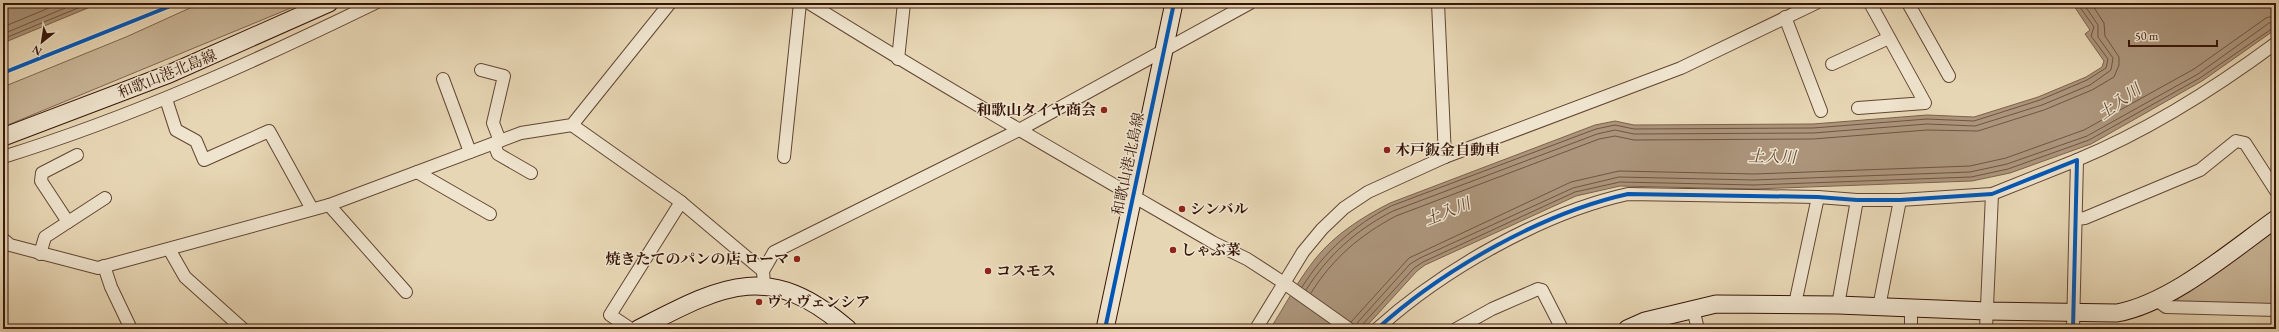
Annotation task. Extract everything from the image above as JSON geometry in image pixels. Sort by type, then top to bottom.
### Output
[{"type":"street","name":"和歌山港北島線","points":[[3,137],[169,74],[264,34],[329,3]]},
{"type":"street","points":[[3,156],[77,134],[166,99],[307,36],[375,3]]},
{"type":"street","points":[[3,239],[10,245],[98,268],[329,205],[521,133],[572,125],[670,3]]},
{"type":"street","points":[[784,157],[800,3]]},
{"type":"street","points":[[809,3],[898,59],[1019,130],[1214,243],[1247,259],[1349,329]]},
{"type":"street","points":[[898,59],[904,3]]},
{"type":"street","name":"和歌山港北島線","points":[[1105,329],[1174,3]]},
{"type":"street","points":[[764,278],[774,252],[1019,130],[1250,3]]},
{"type":"street","points":[[1438,3],[1445,157]]},
{"type":"street","points":[[1256,329],[1287,285],[1303,252],[1322,229],[1344,208],[1368,192],[1445,157],[1681,68],[1816,3]]},
{"type":"street","points":[[1858,108],[1925,103],[1870,3]]},
{"type":"street","points":[[1908,3],[1949,76]]},
{"type":"street","points":[[1785,17],[1821,111]]},
{"type":"street","points":[[1832,64],[1889,38]]},
{"type":"street","points":[[1377,329],[1404,304],[1469,262],[1522,233],[1588,204],[1628,194],[1900,200],[1992,194],[2077,160],[2139,132],[2177,111],[2276,43]]},
{"type":"street","points":[[481,70],[504,76],[493,122],[498,154],[531,173]]},
{"type":"street","points":[[443,79],[470,152]]},
{"type":"street","points":[[166,99],[176,130],[196,141],[204,160],[269,131],[312,209]]},
{"type":"street","points":[[572,125],[681,202],[764,278],[819,306],[848,329]]},
{"type":"street","points":[[2076,219],[2085,218],[2152,192],[2200,170],[2236,141],[2244,143],[2276,191]]},
{"type":"street","points":[[68,222],[41,181],[42,173],[77,155]]},
{"type":"street","points":[[2073,329],[2077,160]]},
{"type":"street","points":[[417,172],[490,214]]},
{"type":"street","points":[[1986,329],[1992,194]]},
{"type":"street","points":[[1795,304],[1818,197]]},
{"type":"street","points":[[40,254],[45,237],[105,198]]},
{"type":"street","points":[[1838,305],[1857,200]]},
{"type":"street","points":[[1879,306],[1900,200]]},
{"type":"street","points":[[632,329],[610,315],[681,202]]},
{"type":"street","points":[[329,205],[406,292]]},
{"type":"street","points":[[1627,329],[1645,321],[1716,304],[1795,304],[1987,311],[2117,313],[2134,310],[2175,289],[2276,219]]},
{"type":"street","points":[[169,249],[186,277],[243,329]]},
{"type":"street","points":[[104,266],[111,287],[131,329]]},
{"type":"street","points":[[638,329],[696,299],[764,278]]},
{"type":"street","points":[[1456,329],[1492,309],[1538,290],[1542,290],[1562,329]]},
{"type":"street","points":[[2155,299],[2166,307],[2276,310]]},
{"type":"street","points":[[1911,308],[1911,329]]},
{"type":"street","points":[[1693,309],[1698,329]]},
{"type":"shaded area","points":[[201,3],[303,3],[3,127],[3,87],[126,37]]},
{"type":"shaded area","points":[[2276,229],[2276,304],[2180,304],[2177,298]]},
{"type":"water","points":[[3,3],[100,3],[3,43]]},
{"type":"water","name":"土入川","points":[[2072,3],[2276,3],[2276,29],[2202,81],[2091,144],[2010,173],[1972,181],[1754,189],[1620,186],[1576,196],[1425,265],[1417,271],[1364,329],[1270,329],[1309,266],[1340,234],[1360,220],[1390,203],[1595,125],[1615,121],[1634,125],[1813,124],[1927,115],[1974,117],[2038,97],[2086,77],[2102,67],[2104,61],[2085,34],[2090,30]]},
{"type":"cycle path","points":[[3,73],[178,3]]},
{"type":"cycle path","points":[[1105,329],[1174,3]]},
{"type":"cycle path","points":[[1377,329],[1403,307],[1432,286],[1462,265],[1495,246],[1562,215],[1595,203],[1628,194],[1818,197],[1857,200],[1900,200],[1992,194],[2077,160],[2073,329]]},
{"type":"place","name":"和歌山タイヤ商会","points":[[1104,110]]},
{"type":"place","name":"木戸鈑金自動車","points":[[1387,150]]},
{"type":"place","name":"シンバル","points":[[1182,209]]},
{"type":"place","name":"しゃぶ菜","points":[[1173,250]]},
{"type":"place","name":"焼きたてのパンの店 ローマ","points":[[797,259]]},
{"type":"place","name":"コスモス","points":[[988,271]]},
{"type":"place","name":"ヴィヴェンシア","points":[[759,302]]}]
